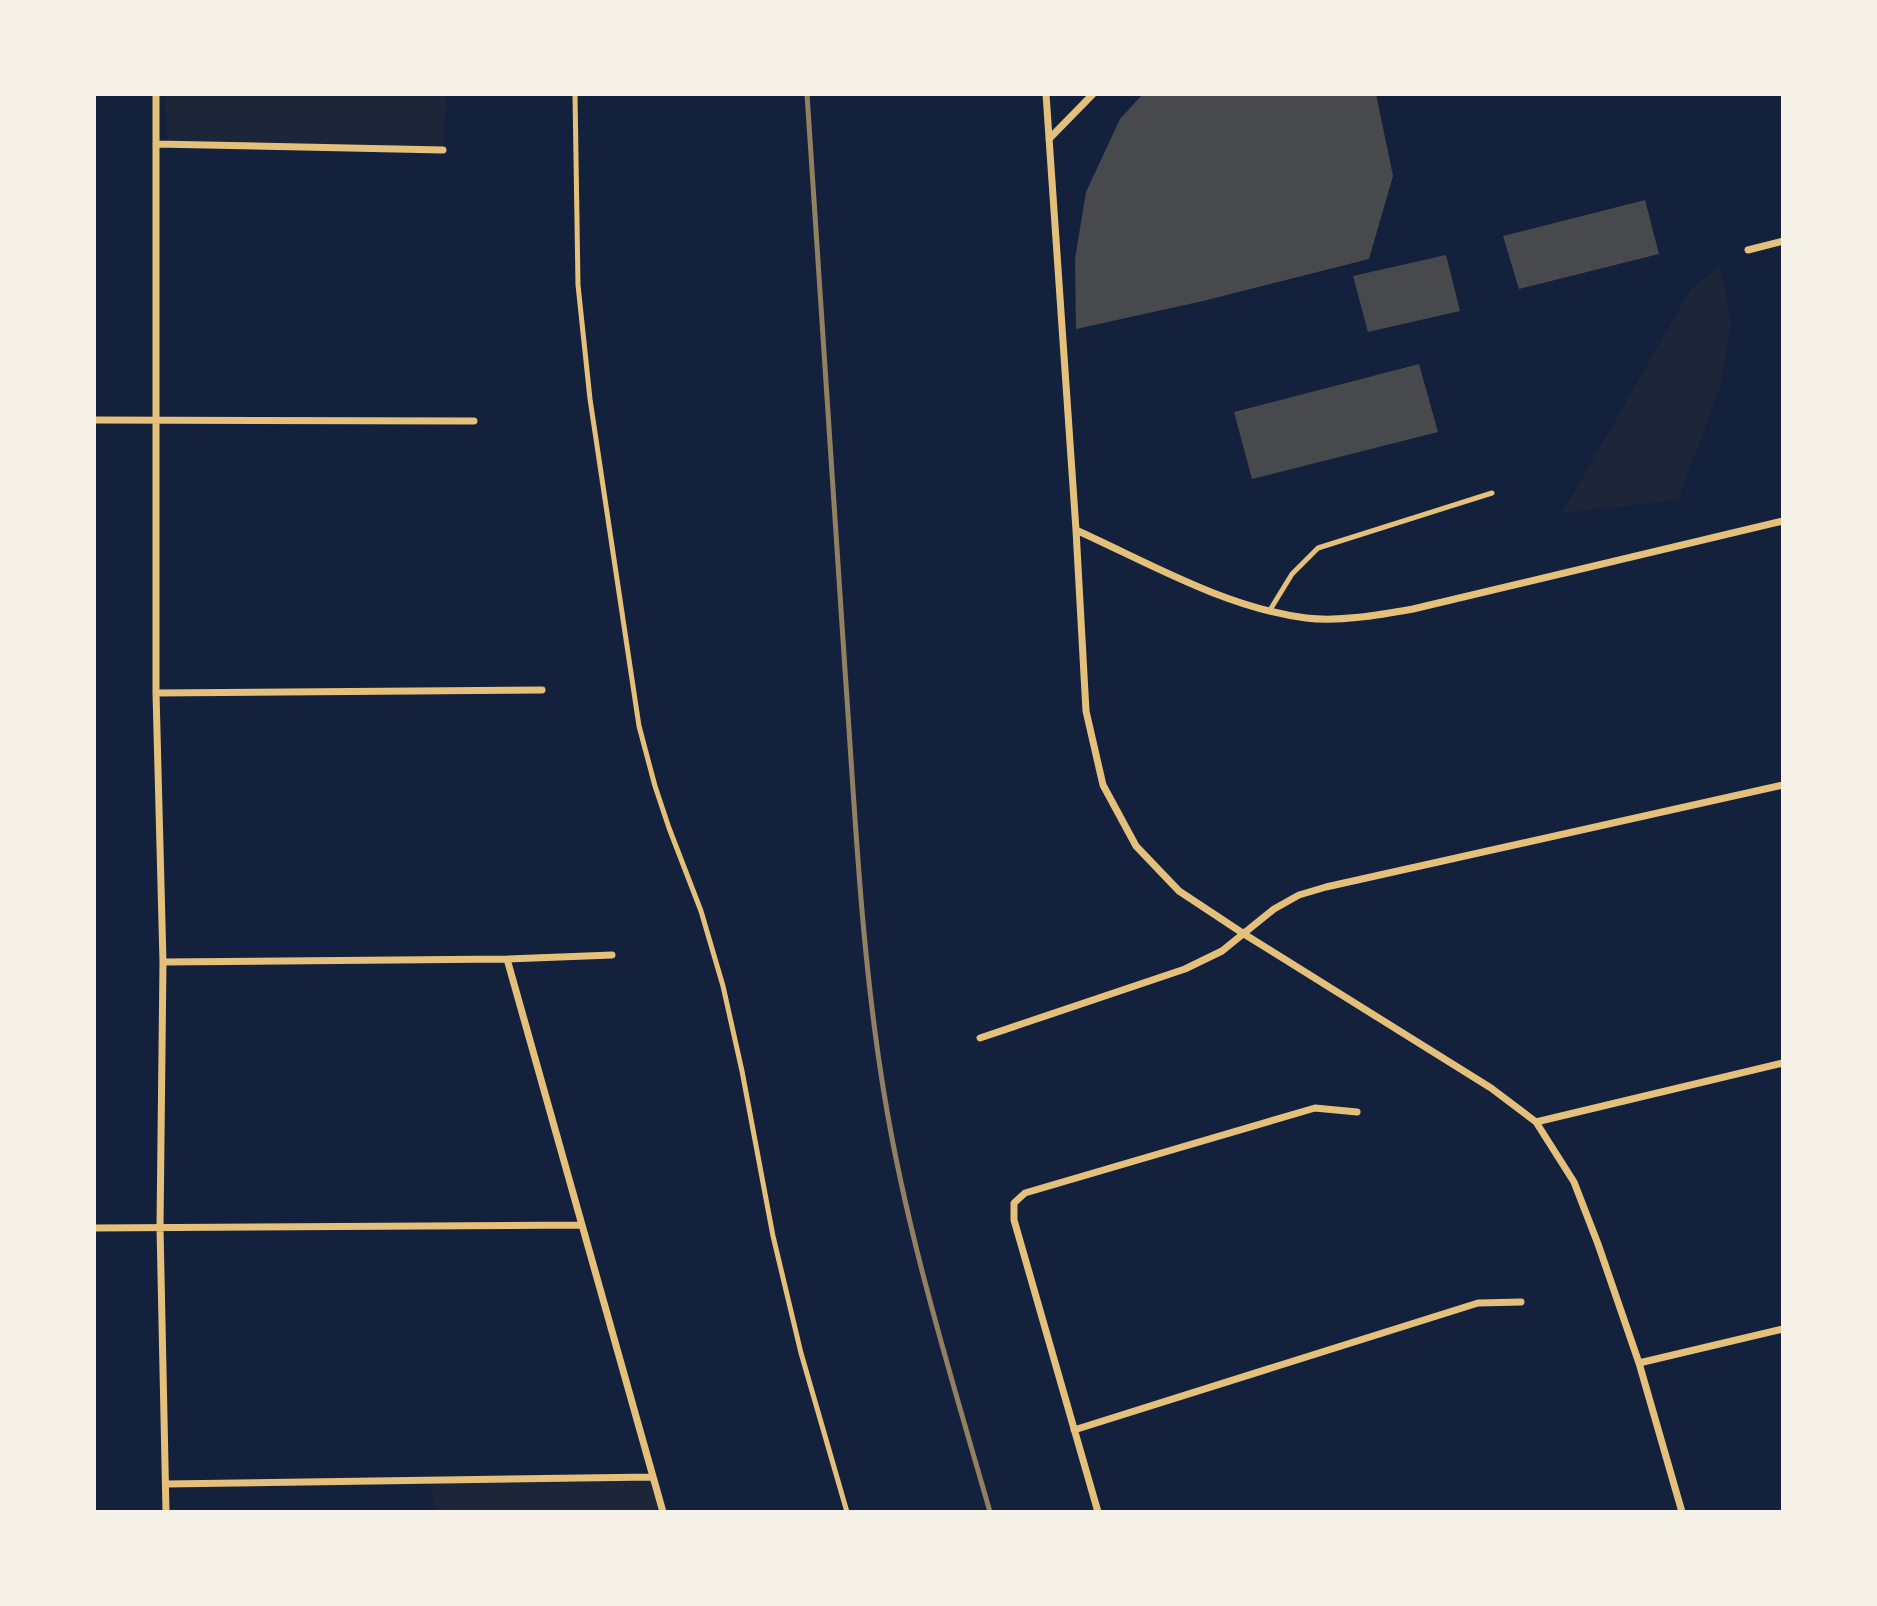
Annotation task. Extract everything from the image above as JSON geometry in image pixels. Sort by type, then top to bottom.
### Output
[{"type":"street","points":[[156,94],[156,693],[163,962],[160,1227],[166,1511]]},
{"type":"street","points":[[1046,94],[1086,711],[1103,785],[1136,846],[1179,891],[1491,1088],[1536,1122],[1574,1182],[1598,1244],[1639,1363],[1682,1511]]},
{"type":"street","points":[[1049,139],[1093,94]]},
{"type":"street","points":[[156,144],[443,150]]},
{"type":"street","points":[[1748,250],[1783,241]]},
{"type":"street","points":[[94,420],[474,421]]},
{"type":"street","points":[[1076,530],[1250,606],[1307,618],[1361,618],[1413,609],[1783,521]]},
{"type":"street","points":[[156,693],[542,690]]},
{"type":"street","points":[[980,1038],[1185,969],[1222,951],[1273,909],[1299,895],[1783,785]]},
{"type":"street","points":[[163,962],[507,959],[612,955]]},
{"type":"street","points":[[507,959],[663,1511]]},
{"type":"street","points":[[1536,1122],[1783,1063]]},
{"type":"street","points":[[1098,1511],[1014,1220],[1014,1203],[1025,1193],[1315,1108],[1357,1112]]},
{"type":"street","points":[[94,1228],[581,1225]]},
{"type":"street","points":[[1074,1430],[1478,1303],[1521,1302]]},
{"type":"street","points":[[1639,1363],[1783,1329]]},
{"type":"street","points":[[166,1485],[653,1477]]},
{"type":"lane","points":[[575,94],[578,285],[590,399],[639,726],[655,786],[701,911],[723,986],[775,1247],[847,1511]]},
{"type":"lane","points":[[1270,610],[1292,574],[1318,548],[1492,493]]},
{"type":"shaded area","points":[[165,95],[446,95],[443,150],[167,145]]},
{"type":"shaded area","points":[[1720,266],[1731,321],[1721,385],[1678,500],[1562,513],[1691,289]]},
{"type":"shaded area","points":[[653,1477],[663,1511],[437,1511],[429,1481]]},
{"type":"building","points":[[1143,94],[1376,94],[1393,176],[1369,259],[1203,301],[1076,329],[1075,259],[1086,192],[1120,119]]},
{"type":"building","points":[[1645,200],[1659,254],[1519,289],[1503,236]]},
{"type":"building","points":[[1446,255],[1460,311],[1368,332],[1353,276]]},
{"type":"building","points":[[1419,364],[1438,432],[1252,479],[1234,412]]},
{"type":"railway","points":[[807,94],[856,829],[876,1040],[894,1146],[917,1251],[990,1512]]}]
